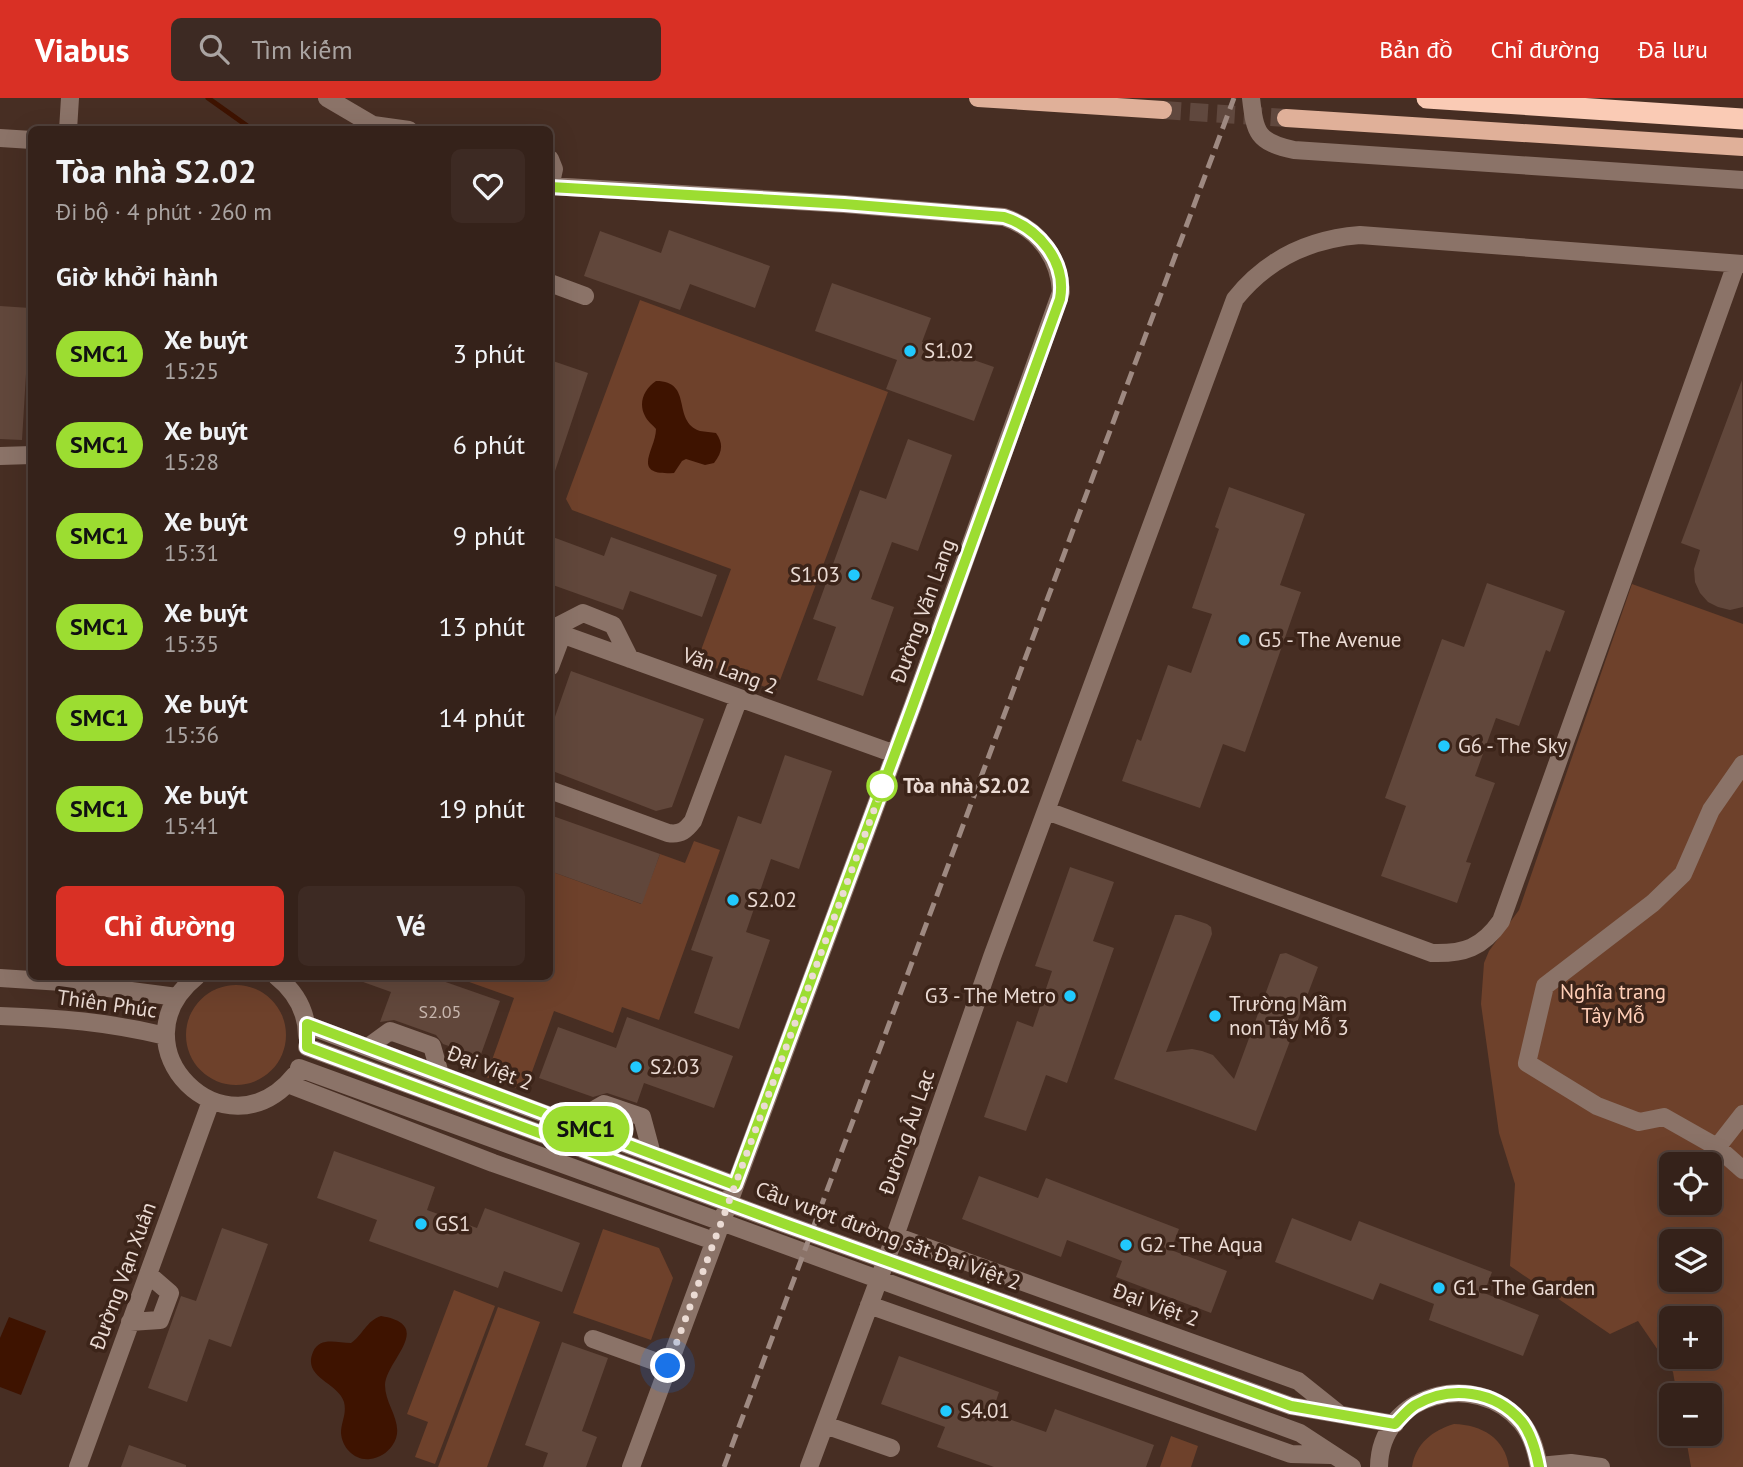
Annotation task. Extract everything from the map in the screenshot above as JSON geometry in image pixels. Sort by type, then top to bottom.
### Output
[{"type":"highway","points":[[1427,98],[1743,119]]},
{"type":"main road","points":[[978,98],[1163,110]]},
{"type":"main road","points":[[1286,118],[1743,147]]},
{"type":"street","points":[[68,126],[70,98]]},
{"type":"street","points":[[327,98],[357,117],[380,126]]},
{"type":"street","points":[[345,98],[357,117]]},
{"type":"street","points":[[1251,98],[1254,126],[1264,139],[1294,150],[1743,180]]},
{"type":"street","points":[[0,138],[28,140]]},
{"type":"street","name":"Đường Văn Lang","points":[[553,186],[983,214],[1022,223],[1046,245],[1058,269],[1061,284],[1060,299],[895,754],[631,1467]]},
{"type":"street","name":"Đường Âu Lạc","points":[[809,1467],[895,1236],[992,957],[1235,299],[1249,282],[1287,254],[1334,237],[1360,235],[1739,264]]},
{"type":"street","points":[[1047,811],[1432,953],[1458,954],[1492,934],[1501,921],[1739,264]]},
{"type":"street","points":[[553,284],[585,296]]},
{"type":"street","points":[[0,456],[28,455]]},
{"type":"street","points":[[554,631],[583,613],[613,625],[630,659]]},
{"type":"street","name":"Văn Lang 2","points":[[554,631],[895,754]]},
{"type":"street","points":[[553,791],[668,833],[683,832],[693,821],[739,698]]},
{"type":"street","points":[[1743,764],[1711,810],[1683,874],[1653,903],[1545,986],[1527,1063],[1597,1106],[1639,1122],[1664,1117],[1717,1147],[1743,1170]]},
{"type":"street","name":"Thiên Phúc","points":[[0,978],[28,980]]},
{"type":"street","name":"Thiên Phúc","points":[[31,980],[177,997]]},
{"type":"street","points":[[193,980],[177,997],[167,1022],[167,1050],[178,1075],[187,1086],[211,1101],[224,1105],[252,1104],[277,1093],[288,1084],[299,1068],[307,1047],[307,1024],[295,995],[280,980]]},
{"type":"street","name":"Thiên Phúc","points":[[0,1016],[119,1025],[166,1036]]},
{"type":"street","name":"Đại Việt 2","points":[[307,1024],[735,1185]]},
{"type":"street","name":"Cầu vượt đường sắt Đại Việt 2","points":[[307,1047],[782,1223],[1251,1392],[1291,1406],[1338,1413]]},
{"type":"street","name":"Cầu vượt đường sắt Đại Việt 2","points":[[299,1068],[1300,1433],[1331,1455]]},
{"type":"street","points":[[288,1084],[493,1163],[714,1241]]},
{"type":"street","name":"Đường Vạn Xuân","points":[[78,1467],[211,1101]]},
{"type":"street","points":[[571,1123],[604,1104],[642,1117],[652,1154]]},
{"type":"street","points":[[1713,1152],[1743,1114]]},
{"type":"street","name":"Đại Việt 2","points":[[895,1236],[1297,1381],[1338,1413],[1395,1424]]},
{"type":"street","points":[[130,1322],[160,1320],[170,1293],[148,1274]]},
{"type":"street","points":[[869,1305],[1291,1454],[1331,1455],[1352,1467]]},
{"type":"street","points":[[593,1339],[668,1366]]},
{"type":"street","points":[[1380,1467],[1385,1442],[1395,1424],[1412,1407],[1434,1396],[1459,1392],[1483,1395],[1505,1406],[1523,1423],[1535,1445],[1539,1467],[1571,1463],[1601,1467]]},
{"type":"street","points":[[825,1425],[891,1448]]},
{"type":"green space","points":[[640,300],[888,392],[776,691],[697,661],[731,569],[572,510],[566,499]]},
{"type":"green space","name":"Nghĩa trang Tây Mỗ","points":[[1632,584],[1743,624],[1743,1467],[1691,1467],[1687,1446],[1722,1446],[1722,1383],[1675,1383],[1671,1369],[1722,1369],[1722,1306],[1659,1306],[1659,1352],[1638,1321],[1610,1334],[1510,1266],[1515,1184],[1499,1133],[1481,1004],[1484,963],[1489,951],[1519,910]]},
{"type":"green space","points":[[694,841],[720,850],[659,1020],[622,1007],[613,1033],[554,1011],[525,1091],[486,1077],[514,998],[463,980],[553,980],[553,872],[641,904],[660,854],[685,863]]},
{"type":"green space","points":[[236,985],[264,993],[278,1007],[286,1035],[278,1063],[264,1077],[236,1085],[208,1077],[194,1063],[186,1035],[194,1007],[208,993]]},
{"type":"green space","points":[[603,1229],[659,1248],[673,1278],[651,1340],[573,1313]]},
{"type":"green space","points":[[454,1290],[495,1306],[435,1464],[415,1457],[428,1422],[407,1414]]},
{"type":"green space","points":[[498,1307],[540,1322],[487,1467],[438,1467]]},
{"type":"green space","points":[[1454,1424],[1474,1427],[1490,1435],[1503,1448],[1509,1467],[1412,1467],[1417,1451],[1426,1439]]},
{"type":"green space","points":[[1171,1436],[1198,1446],[1191,1467],[1160,1467]]},
{"type":"shaded area","points":[[656,381],[675,387],[691,426],[700,431],[716,433],[721,448],[714,463],[705,465],[686,459],[674,473],[660,473],[649,466],[656,429],[645,416],[642,401],[645,392]]},
{"type":"shaded area","points":[[381,1316],[397,1321],[405,1327],[407,1335],[387,1375],[385,1385],[397,1431],[388,1451],[377,1458],[364,1459],[354,1456],[344,1444],[341,1433],[344,1402],[335,1389],[316,1374],[311,1361],[313,1352],[320,1344],[351,1343],[372,1321]]},
{"type":"shaded area","points":[[9,1317],[46,1331],[21,1395],[0,1387],[0,1338]]},
{"type":"building","points":[[669,230],[770,266],[755,308],[690,284],[680,310],[584,276],[600,231],[661,253]]},
{"type":"building","name":"S1.02","points":[[832,283],[931,318],[922,342],[994,367],[974,421],[886,389],[897,360],[815,331]]},
{"type":"building","points":[[0,306],[28,308],[22,440],[0,439]]},
{"type":"building","points":[[553,361],[588,373],[553,477]]},
{"type":"building","points":[[1742,380],[1743,607],[1730,610],[1708,602],[1700,593],[1695,582],[1694,569],[1700,550],[1681,543]]},
{"type":"building","name":"S1.03","points":[[908,439],[952,455],[918,551],[892,542],[871,599],[894,607],[863,696],[817,680],[836,627],[813,619],[860,490],[886,499]]},
{"type":"building","name":"G5 - The Avenue","points":[[1229,487],[1305,514],[1280,585],[1301,592],[1245,752],[1223,744],[1200,808],[1122,781],[1137,739],[1141,741],[1168,665],[1191,673],[1212,614],[1192,608],[1219,529],[1215,527]]},
{"type":"building","points":[[553,537],[604,556],[611,537],[717,575],[702,617],[630,591],[623,610],[553,585]]},
{"type":"building","name":"G6 - The Sky","points":[[1487,583],[1565,611],[1550,652],[1546,650],[1519,726],[1496,718],[1475,776],[1495,783],[1466,862],[1471,863],[1457,903],[1381,876],[1406,806],[1385,798],[1442,639],[1464,647]]},
{"type":"building","points":[[571,671],[704,719],[672,807],[656,811],[553,771],[553,722]]},
{"type":"building","name":"S2.02","points":[[785,755],[832,771],[799,869],[771,859],[746,932],[770,940],[739,1029],[694,1013],[713,957],[691,950],[738,816],[761,824]]},
{"type":"building","points":[[553,816],[660,854],[642,904],[553,872]]},
{"type":"building","name":"G3 - The Metro","points":[[1070,867],[1114,882],[1093,941],[1114,948],[1067,1083],[1046,1075],[1026,1131],[984,1117],[1017,1021],[1033,1027],[1052,971],[1035,966]]},
{"type":"building","points":[[1175,915],[1207,924],[1211,927],[1212,934],[1166,1052],[1192,1049],[1213,1055],[1234,1079],[1280,954],[1286,953],[1318,967],[1256,1131],[1114,1079]]},
{"type":"building","name":"S2.05","points":[[358,980],[440,980],[500,1001],[480,1057],[443,1044],[436,1035],[394,1020],[380,1022],[391,992]]},
{"type":"building","name":"S2.03","points":[[627,1017],[733,1056],[714,1108],[644,1083],[637,1103],[607,1093],[593,1097],[539,1078],[558,1027],[616,1048]]},
{"type":"building","name":"GS1","points":[[334,1151],[435,1187],[427,1210],[477,1228],[485,1208],[580,1243],[562,1292],[504,1271],[498,1288],[369,1241],[377,1220],[317,1198]]},
{"type":"building","name":"G2 - The Aqua","points":[[979,1176],[1038,1198],[1046,1178],[1179,1229],[1171,1250],[1227,1271],[1211,1313],[1116,1277],[1122,1261],[1067,1240],[1061,1257],[962,1219]]},
{"type":"building","name":"G1 - The Garden","points":[[1292,1218],[1351,1241],[1359,1221],[1492,1272],[1484,1293],[1539,1315],[1523,1356],[1429,1320],[1434,1304],[1380,1283],[1373,1300],[1275,1262]]},
{"type":"building","points":[[222,1228],[268,1244],[231,1347],[209,1339],[187,1402],[148,1388],[181,1296],[196,1301]]},
{"type":"building","points":[[562,1342],[608,1358],[582,1431],[597,1437],[586,1467],[543,1467],[548,1453],[525,1445]]},
{"type":"building","name":"S4.01","points":[[899,1356],[999,1392],[992,1413],[1046,1432],[1055,1409],[1154,1445],[1146,1467],[994,1467],[937,1447],[945,1427],[881,1404]]},
{"type":"building","points":[[129,1445],[186,1465],[186,1467],[121,1467]]},
{"type":"waterway","points":[[208,98],[247,126]]},
{"type":"tunnel","points":[[1163,110],[1286,118]]},
{"type":"railway","points":[[724,1467],[1234,98]]},
{"type":"bus line","name":"SMC1","points":[[553,187],[844,204],[1004,217],[1022,223],[1046,245],[1058,269],[1060,299],[735,1185],[307,1024],[307,1047],[782,1223],[1291,1406],[1395,1424],[1412,1407],[1434,1396],[1459,1392],[1483,1395],[1505,1406],[1523,1423],[1535,1445],[1539,1467]]},
{"type":"place","name":"S1.02","points":[[910,351]]},
{"type":"place","name":"S1.03","points":[[854,575]]},
{"type":"place","name":"G5 - The Avenue","points":[[1244,640]]},
{"type":"place","name":"G6 - The Sky","points":[[1444,746]]},
{"type":"place","name":"Tòa nhà S2.02","points":[[882,786]]},
{"type":"place","name":"S2.02","points":[[733,900]]},
{"type":"place","name":"G3 - The Metro","points":[[1070,996]]},
{"type":"place","name":"Trường Mầm non Tây Mỗ 3","points":[[1215,1016]]},
{"type":"place","name":"S2.03","points":[[636,1067]]},
{"type":"place","name":"GS1","points":[[421,1224]]},
{"type":"place","name":"G2 - The Aqua","points":[[1126,1245]]},
{"type":"place","name":"G1 - The Garden","points":[[1439,1288]]},
{"type":"place","name":"S4.01","points":[[946,1411]]},
{"type":"route","points":[[668,1366],[887,775],[882,786]]}]
